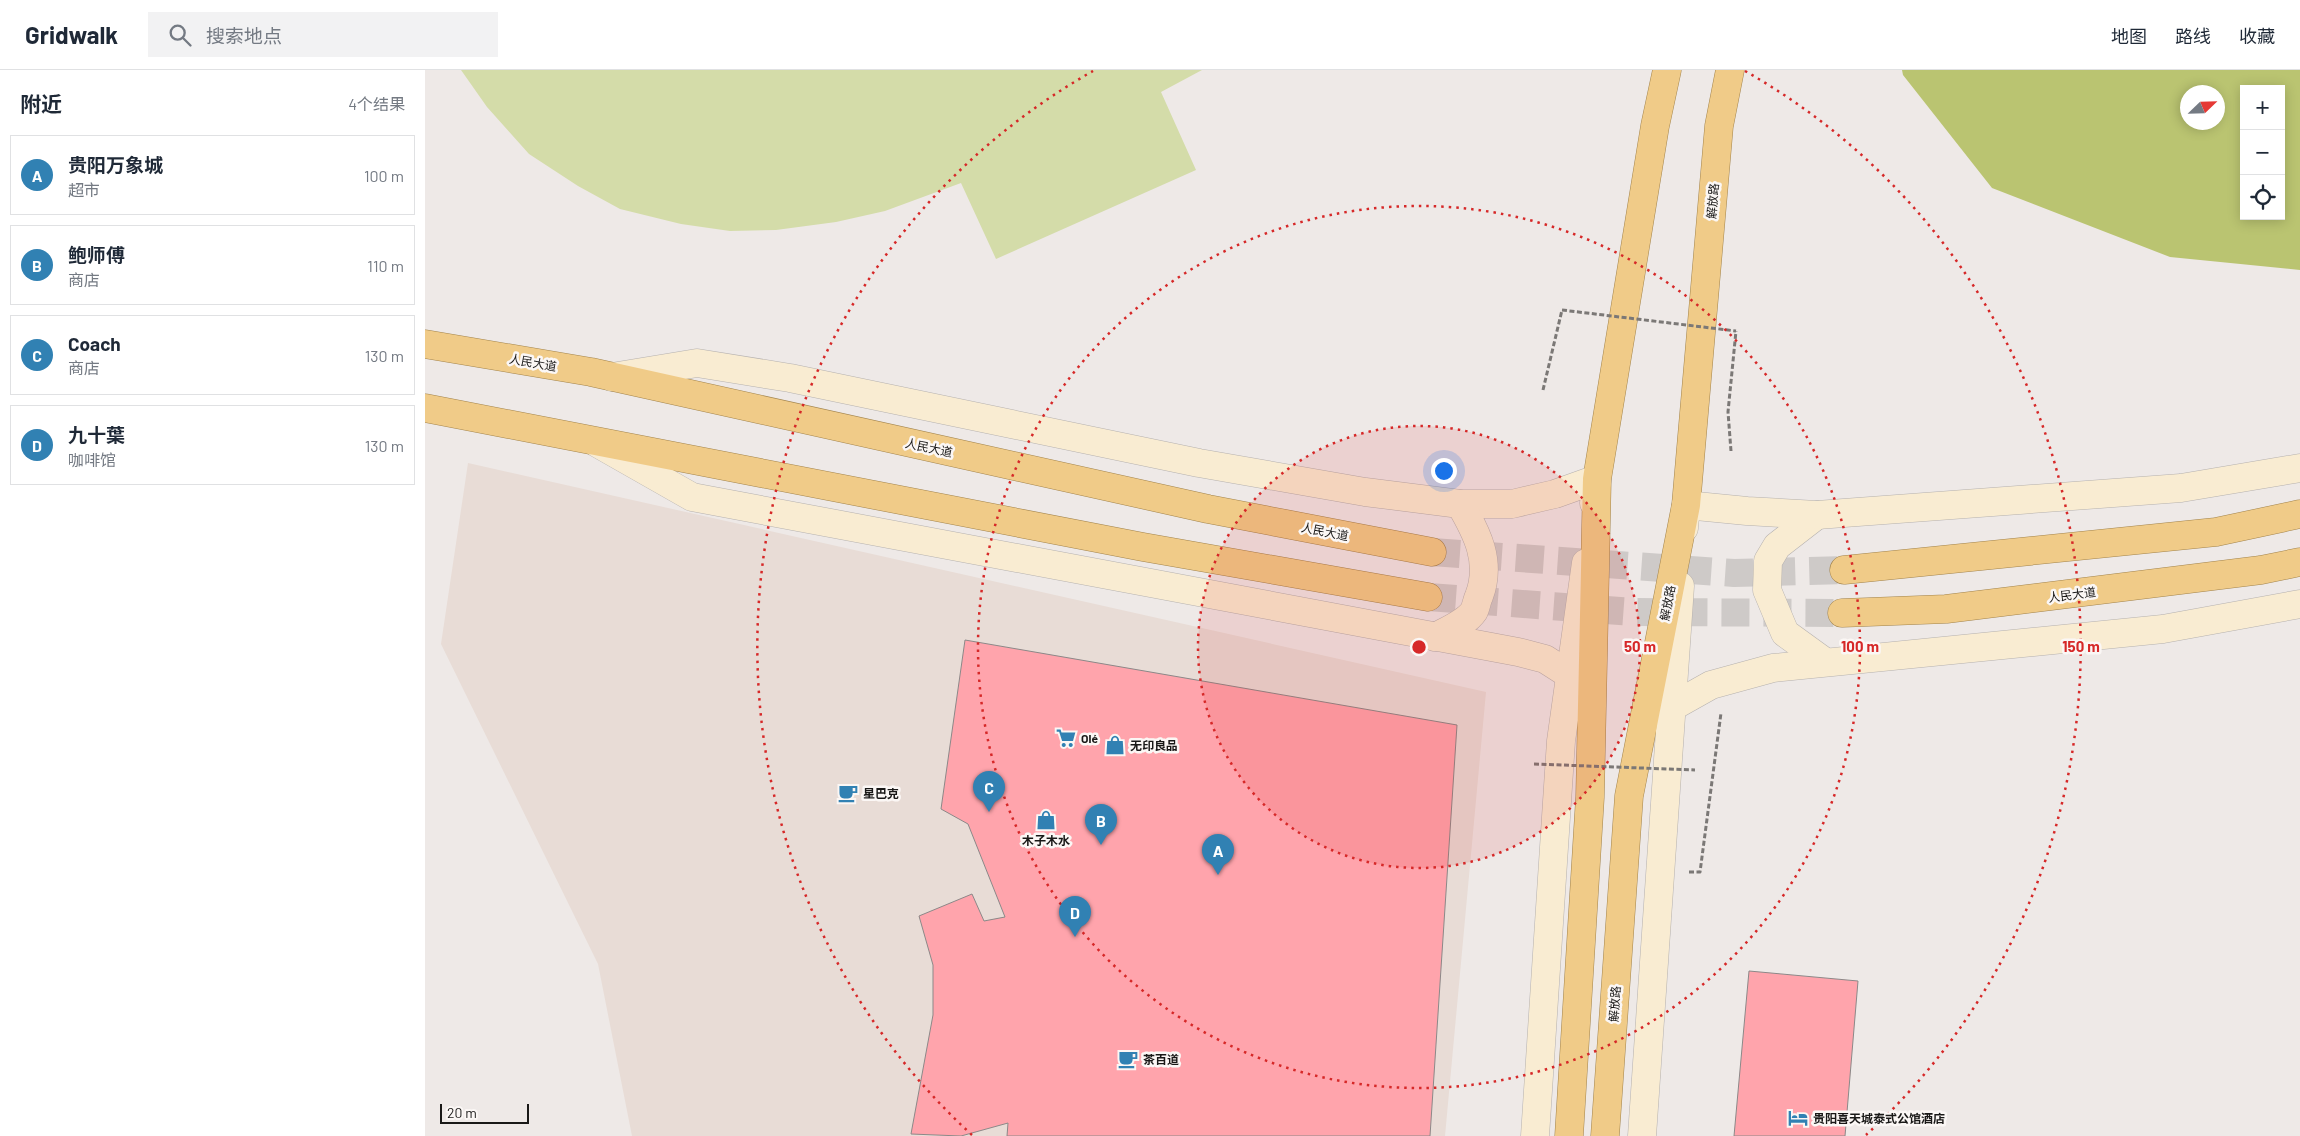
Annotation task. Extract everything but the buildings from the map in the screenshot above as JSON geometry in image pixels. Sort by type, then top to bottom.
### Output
[{"type":"highway","points":[[1569,1136],[1590,797],[1597,479],[1655,126],[1667,70]]},
{"type":"highway","name":"解放路","points":[[1605,1136],[1629,796],[1686,505],[1719,126],[1730,70]]},
{"type":"highway","name":"人民大道","points":[[425,344],[610,377],[1207,509],[1432,552]]},
{"type":"highway","points":[[425,408],[1143,547],[1428,597]]},
{"type":"highway","points":[[1844,570],[2216,532],[2300,514]]},
{"type":"highway","name":"人民大道","points":[[1842,613],[1946,609],[2261,570],[2300,562]]},
{"type":"main road","points":[[610,377],[697,363],[706,364],[790,378],[1199,463],[1365,492],[1460,504],[1513,504],[1555,494],[1597,479],[1561,741],[1535,1136]]},
{"type":"main road","points":[[592,440],[692,497],[1518,652],[1545,659],[1570,675]]},
{"type":"main road","points":[[1643,1136],[1670,708],[1686,505],[1747,512],[1817,515],[2181,488],[2300,468]]},
{"type":"main road","points":[[1435,637],[1457,626],[1473,611],[1483,585],[1485,568],[1480,542],[1460,504]]},
{"type":"main road","points":[[1817,515],[1777,546],[1768,561],[1767,590],[1785,633],[1825,662]]},
{"type":"main road","points":[[1670,708],[1711,685],[1773,668],[2163,628],[2300,604]]},
{"type":"path","points":[[1543,390],[1563,310],[1735,331],[1728,412],[1731,451]]},
{"type":"path","points":[[1681,872],[1700,872],[1721,705]]},
{"type":"path","points":[[1534,764],[1695,770],[1694,779]]},
{"type":"shaded area","points":[[468,463],[1486,692],[1445,1136],[632,1136],[598,964],[441,644]]},
{"type":"green space","points":[[461,70],[1202,70],[1161,92],[1196,170],[996,259],[961,183],[885,211],[836,222],[776,230],[730,231],[681,224],[620,209],[578,186],[529,154],[487,107]]},
{"type":"green space","points":[[1902,70],[2300,70],[2300,270],[2170,257],[1992,188],[1903,75]]},
{"type":"tunnel","points":[[1432,552],[1734,573],[1844,570]]},
{"type":"tunnel","points":[[1428,597],[1633,612],[1842,613]]},
{"type":"place","name":"Olé","points":[[1066,738]]},
{"type":"place","name":"无印良品","points":[[1115,745]]},
{"type":"place","name":"星巴克","points":[[848,793]]},
{"type":"place","name":"Coach","points":[[989,812]]},
{"type":"place","name":"木子木水","points":[[1046,820]]},
{"type":"place","name":"鲍师傅","points":[[1101,845]]},
{"type":"place","name":"贵阳万象城","points":[[1218,875]]},
{"type":"place","name":"九十葉","points":[[1075,937]]},
{"type":"place","name":"茶百道","points":[[1128,1059]]},
{"type":"place","name":"贵阳喜天城泰式公馆酒店","points":[[1798,1118]]}]
